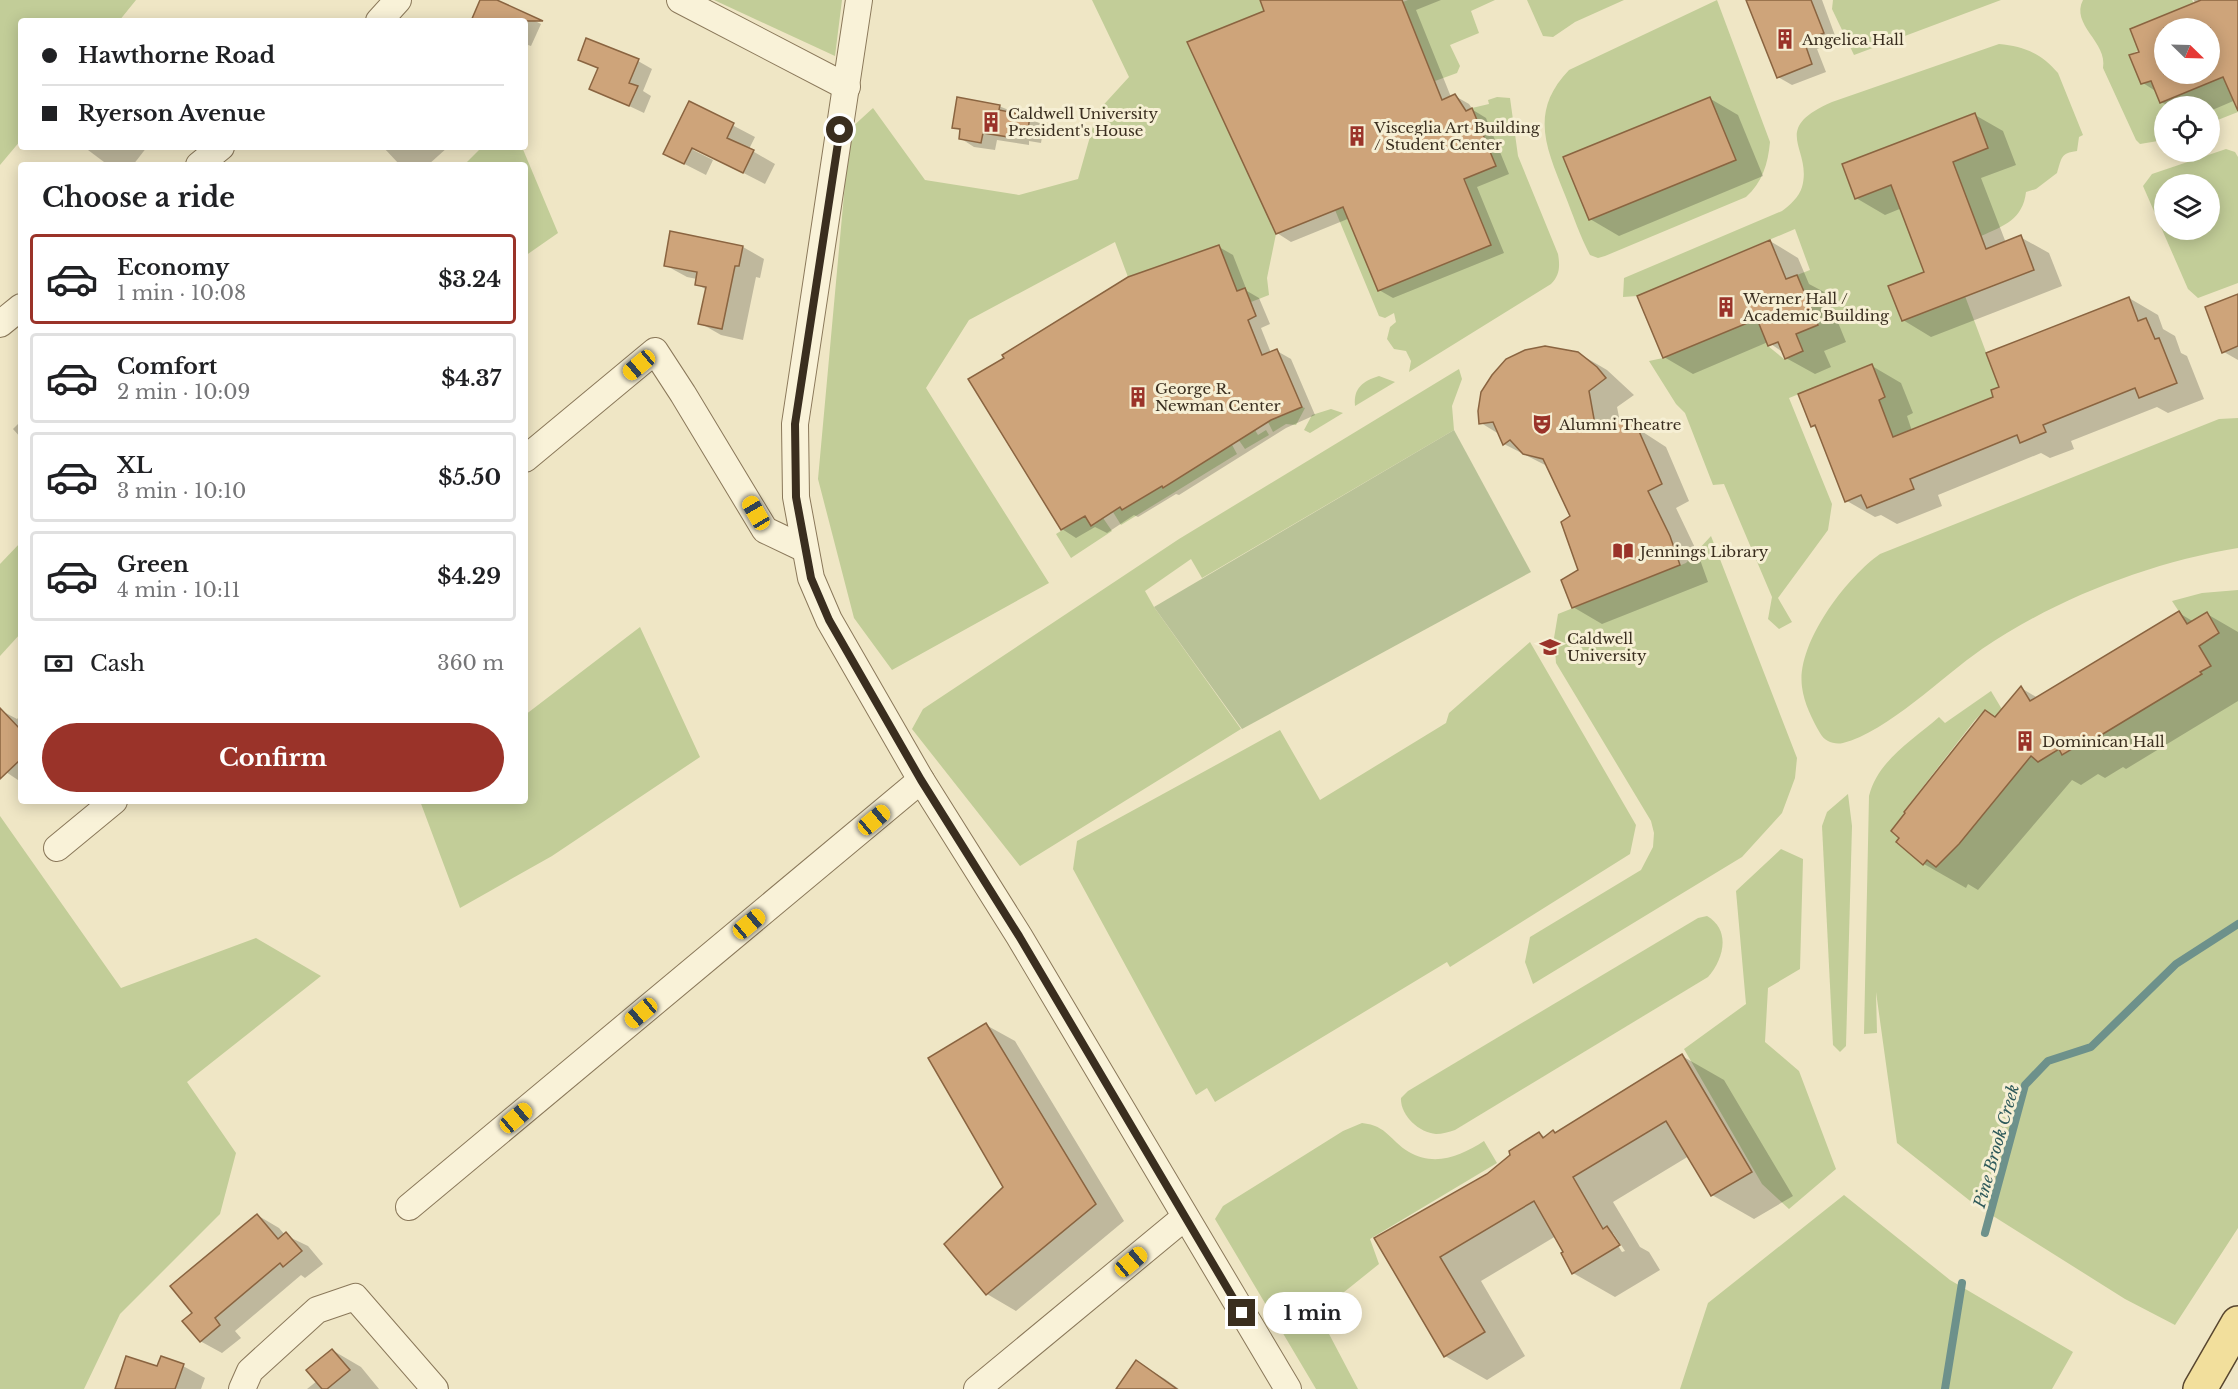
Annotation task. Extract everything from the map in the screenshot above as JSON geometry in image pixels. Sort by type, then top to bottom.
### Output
[{"type":"main road","points":[[2200,1389],[2238,1323]]},
{"type":"street","points":[[382,18],[398,0]]},
{"type":"street","points":[[680,0],[847,87]]},
{"type":"street","points":[[859,0],[795,424],[796,497],[811,578],[829,620],[921,780],[1019,936],[1288,1389]]},
{"type":"street","points":[[203,162],[217,150]]},
{"type":"street","points":[[0,324],[18,309]]},
{"type":"street","points":[[528,457],[655,351],[684,394],[765,530],[805,549]]},
{"type":"street","points":[[409,1207],[921,780]]},
{"type":"street","points":[[57,848],[110,804]]},
{"type":"street","points":[[977,1389],[1185,1217]]},
{"type":"street","points":[[242,1389],[250,1371],[317,1310],[355,1297],[435,1389]]},
{"type":"green space","points":[[0,0],[136,0],[121,18],[18,18],[18,144],[0,165]]},
{"type":"green space","points":[[714,0],[842,0],[835,56]]},
{"type":"green space","points":[[1092,0],[1260,0],[1264,11],[1187,42],[1276,234],[1267,278],[1269,295],[1251,302],[1237,291],[1219,245],[1128,277],[1115,242],[969,320],[926,388],[1049,583],[892,670],[854,618],[818,479],[850,129],[873,108],[925,180],[1019,195],[1078,179],[1097,112],[1129,77]]},
{"type":"green space","points":[[1408,0],[1495,0],[1471,11],[1479,33],[1450,45],[1460,66],[1457,73],[1435,81],[1403,2]]},
{"type":"green space","points":[[1527,0],[1624,0],[1575,22],[1553,37],[1543,36]]},
{"type":"green space","points":[[1717,0],[1770,142],[1768,158],[1760,179],[1746,197],[1605,256],[1598,258],[1590,255],[1547,145],[1545,115],[1549,100],[1569,70]]},
{"type":"green space","points":[[1833,0],[2001,0],[1854,55],[1832,9]]},
{"type":"green space","points":[[2083,0],[2192,0],[2194,3],[2130,29],[2139,50],[2130,55],[2141,84],[2151,81],[2157,96],[2154,96],[2154,142],[2140,144],[2136,140],[2103,68],[2100,50],[2081,18],[2080,9]]},
{"type":"green space","points":[[1999,44],[2032,52],[2052,66],[2058,73],[2083,135],[2079,137],[2077,151],[2067,153],[2063,157],[2057,173],[2036,189],[2026,192],[2021,209],[2011,220],[1981,236],[1953,162],[1988,148],[1975,113],[1842,164],[1855,199],[1891,185],[1924,272],[1890,286],[1901,321],[1965,296],[1999,387],[1993,397],[1893,437],[1879,400],[1885,397],[1872,365],[1789,398],[1832,504],[1828,530],[1778,598],[1792,622],[1779,629],[1768,619],[1772,597],[1724,484],[1713,485],[1685,413],[1676,404],[1649,361],[1663,358],[1757,319],[1768,346],[1784,359],[1803,351],[1796,334],[1818,325],[1797,275],[1810,270],[1795,229],[1637,296],[1623,297],[1624,278],[1782,211],[1788,206],[1801,191],[1804,173],[1797,131],[1802,122],[1813,112],[1832,102]]},
{"type":"green space","points":[[2223,77],[2238,80],[2238,112],[2220,119],[2220,96],[2177,96],[2206,84],[2220,84],[2220,78]]},
{"type":"green space","points":[[1497,97],[1510,98],[1518,156],[1558,254],[1558,274],[1551,284],[1409,372],[1411,361],[1406,351],[1394,349],[1387,339],[1390,327],[1396,322],[1394,313],[1385,318],[1379,316],[1335,210],[1343,207],[1378,291],[1488,246],[1465,179],[1496,166],[1472,108],[1489,104],[1488,100]]},
{"type":"green space","points":[[2226,149],[2235,152],[2238,157],[2238,283],[2198,298],[2188,289],[2167,240],[2220,240],[2220,174],[2154,174],[2154,211],[2143,186],[2152,174],[2188,162],[2220,162],[2220,151]]},
{"type":"green space","points":[[479,150],[523,150],[558,233],[528,254],[528,162],[467,162]]},
{"type":"green space","points":[[1459,369],[1462,379],[1452,406],[1454,430],[1202,578],[1191,559],[1145,591],[1241,729],[1020,866],[912,729],[923,709],[1179,539]]},
{"type":"green space","points":[[1379,376],[1395,382],[1355,406],[1357,390],[1360,386]]},
{"type":"green space","points":[[1302,407],[1305,408],[1296,425],[1286,424],[1273,432],[1268,422],[1277,415],[1280,417]]},
{"type":"green space","points":[[1331,409],[1343,413],[1310,433],[1304,430],[1312,415]]},
{"type":"green space","points":[[2238,418],[2238,548],[2205,554],[2138,573],[2072,599],[2010,631],[1982,649],[1896,716],[1860,737],[1836,743],[1822,736],[1803,693],[1802,670],[1807,651],[1815,632],[1839,595],[1853,578],[1880,554],[2219,419]]},
{"type":"green space","points":[[1255,430],[1258,435],[1266,430],[1269,435],[1245,449],[1238,439]]},
{"type":"green space","points":[[1454,430],[1531,572],[1242,729],[1154,607]]},
{"type":"green space","points":[[1231,443],[1237,454],[1121,525],[1113,512],[1121,507],[1123,510],[1162,486],[1164,488]]},
{"type":"green space","points":[[1085,516],[1091,526],[1103,518],[1112,531],[1071,558],[1056,534]]},
{"type":"green space","points":[[1711,536],[1797,758],[1795,778],[1782,813],[1742,857],[1533,984],[1525,962],[1530,937],[1641,870],[1653,847],[1654,833],[1651,821],[1556,663],[1554,638],[1558,614],[1686,563]]},
{"type":"green space","points":[[18,545],[18,636],[0,656],[0,564]]},
{"type":"green space","points":[[2238,590],[2238,1228],[2175,1325],[2125,1299],[1974,1204],[1897,1143],[1876,992],[1877,1033],[1864,1034],[1869,796],[1874,783],[1888,761],[1908,743],[1939,717],[1945,723],[1991,691],[2003,711],[1996,719],[1985,710],[1975,720],[1904,811],[1896,843],[1923,864],[1927,860],[1936,867],[2029,755],[2038,762],[2059,749],[2063,755],[2202,674],[2200,672],[2211,665],[2199,646],[2219,633],[2207,613],[2187,624],[2172,601],[2202,593]]},
{"type":"green space","points":[[640,627],[700,757],[552,856],[460,908],[421,804],[528,804],[528,713]]},
{"type":"green space","points":[[1530,642],[1636,825],[1630,854],[1450,967],[1447,962],[1215,1102],[1207,1088],[1196,1095],[1073,869],[1077,841],[1280,730],[1320,800],[1446,723],[1449,713]]},
{"type":"green space","points":[[1848,794],[1852,826],[1846,1046],[1840,1052],[1833,1045],[1822,826],[1827,812]]},
{"type":"green space","points":[[0,816],[121,988],[256,938],[321,976],[187,1082],[236,1153],[220,1214],[120,1314],[84,1389],[0,1389]]},
{"type":"green space","points":[[1781,849],[1803,859],[1800,969],[1768,988],[1765,1042],[1799,1071],[1836,1169],[1789,1209],[1762,1184],[1684,1049],[1746,1004],[1736,891]]},
{"type":"green space","points":[[1707,916],[1720,929],[1722,937],[1718,962],[1708,977],[1455,1130],[1441,1134],[1430,1133],[1417,1127],[1407,1117],[1401,1098],[1408,1091],[1698,918]]},
{"type":"green space","points":[[1362,1123],[1378,1127],[1409,1152],[1428,1159],[1448,1158],[1484,1141],[1497,1163],[1370,1239],[1379,1264],[1318,1313],[1358,1389],[1316,1389],[1215,1219],[1223,1206],[1343,1131]]},
{"type":"green space","points":[[1844,1195],[1950,1280],[2073,1352],[2052,1389],[1680,1389],[1708,1303]]},
{"type":"building","points":[[480,0],[497,0],[543,21],[528,21],[528,18],[472,18]]},
{"type":"building","name":"Visceglia Art Building / Student Center","points":[[1260,0],[1402,0],[1442,100],[1455,94],[1466,111],[1472,108],[1496,166],[1464,179],[1491,245],[1378,291],[1343,207],[1276,234],[1187,42],[1264,11]]},
{"type":"building","name":"Angelica Hall","points":[[1746,0],[1811,0],[1824,33],[1804,41],[1812,64],[1777,78]]},
{"type":"building","points":[[2201,0],[2238,0],[2238,111],[2223,77],[2220,78],[2220,18],[2157,18]]},
{"type":"building","points":[[2154,19],[2154,84],[2206,84],[2177,96],[2157,96],[2151,81],[2141,84],[2129,55],[2139,52],[2130,29]]},
{"type":"building","points":[[586,38],[639,59],[629,83],[638,86],[629,106],[589,89],[598,68],[578,60]]},
{"type":"building","name":"Caldwell University President's House","points":[[957,97],[1000,105],[999,110],[1030,116],[1027,136],[1015,134],[1015,138],[983,133],[981,143],[959,139],[960,129],[952,128]]},
{"type":"building","points":[[1710,97],[1736,160],[1589,220],[1563,157]]},
{"type":"building","points":[[689,101],[734,123],[727,138],[754,150],[743,173],[692,148],[684,164],[663,154]]},
{"type":"building","points":[[1975,113],[1988,148],[1953,162],[1986,249],[2021,235],[2034,270],[1902,321],[1888,286],[1924,272],[1891,185],[1855,199],[1842,164]]},
{"type":"building","points":[[670,231],[743,246],[739,266],[735,266],[722,329],[698,324],[706,287],[695,285],[697,272],[664,266]]},
{"type":"building","name":"Werner Hall / Academic Building","points":[[1770,240],[1786,279],[1797,275],[1818,325],[1796,334],[1803,351],[1785,359],[1778,342],[1768,346],[1757,319],[1663,358],[1637,296]]},
{"type":"building","name":"George R. Newman Center","points":[[1219,245],[1237,291],[1245,288],[1256,316],[1248,320],[1262,355],[1277,349],[1302,407],[1271,420],[1163,488],[1162,486],[1122,510],[1120,507],[1091,526],[1085,516],[1061,530],[968,379],[1004,358],[1002,355],[1128,277]]},
{"type":"building","points":[[2238,294],[2238,346],[2222,353],[2205,307]]},
{"type":"building","points":[[2129,297],[2138,321],[2146,318],[2155,339],[2159,338],[2177,383],[2139,398],[2135,388],[2043,425],[2046,432],[2020,443],[2017,435],[1910,479],[1914,489],[1867,508],[1861,495],[1845,502],[1815,425],[1811,427],[1798,394],[1872,364],[1885,397],[1879,400],[1893,437],[1993,397],[1991,390],[1999,387],[1986,353]]},
{"type":"building","points":[[1545,346],[1578,352],[1597,367],[1606,378],[1589,391],[1596,430],[1619,421],[1629,422],[1638,429],[1662,484],[1648,491],[1670,536],[1680,565],[1572,608],[1561,580],[1578,570],[1561,522],[1570,516],[1543,459],[1523,454],[1510,440],[1503,445],[1493,422],[1479,424],[1478,411],[1481,392],[1492,375],[1506,359],[1525,350]]},
{"type":"building","name":"Dominican Hall","points":[[2179,611],[2187,624],[2207,612],[2219,633],[2199,646],[2211,666],[2200,672],[2202,674],[2083,746],[2082,743],[2062,755],[2059,749],[2038,762],[2031,756],[1959,844],[1936,867],[1927,860],[1923,865],[1896,842],[1899,838],[1891,831],[1985,710],[1995,717],[2021,686],[2030,701]]},
{"type":"building","points":[[0,708],[18,727],[18,762],[0,779]]},
{"type":"building","points":[[986,1023],[1096,1204],[986,1295],[944,1244],[1003,1187],[928,1058]]},
{"type":"building","points":[[1682,1054],[1752,1172],[1711,1196],[1666,1121],[1573,1177],[1603,1229],[1607,1226],[1620,1245],[1572,1274],[1561,1253],[1563,1252],[1534,1201],[1440,1257],[1485,1332],[1444,1357],[1374,1238],[1487,1174],[1510,1155],[1509,1151],[1539,1132],[1543,1138],[1553,1130],[1555,1133]]},
{"type":"building","points":[[257,1214],[278,1239],[286,1232],[302,1251],[283,1267],[280,1263],[215,1318],[220,1325],[200,1342],[182,1321],[192,1313],[170,1286]]},
{"type":"building","points":[[332,1349],[350,1370],[327,1389],[322,1389],[306,1370]]},
{"type":"building","points":[[126,1356],[157,1366],[161,1356],[184,1364],[175,1389],[115,1389]]},
{"type":"building","points":[[1136,1360],[1177,1389],[1116,1389]]},
{"type":"waterway","name":"Pine Brook Creek","points":[[1985,1233],[2025,1085],[2048,1061],[2091,1047],[2176,964],[2238,924]]},
{"type":"waterway","name":"Pine Brook Creek","points":[[1945,1389],[1962,1283]]},
{"type":"place","name":"Angelica Hall","points":[[1785,39]]},
{"type":"place","name":"Caldwell University President's House","points":[[991,122]]},
{"type":"place","name":"Visceglia Art Building / Student Center","points":[[1357,136]]},
{"type":"place","name":"Werner Hall / Academic Building","points":[[1726,307]]},
{"type":"place","name":"George R. Newman Center","points":[[1138,397]]},
{"type":"place","name":"Alumni Theatre","points":[[1542,424]]},
{"type":"place","name":"Jennings Library","points":[[1623,551]]},
{"type":"place","name":"Caldwell University","points":[[1550,647]]},
{"type":"place","name":"Dominican Hall","points":[[2025,741]]},
{"type":"route","points":[[840,130],[795,424],[796,497],[811,578],[829,620],[921,780],[1019,936],[1242,1313]]}]
